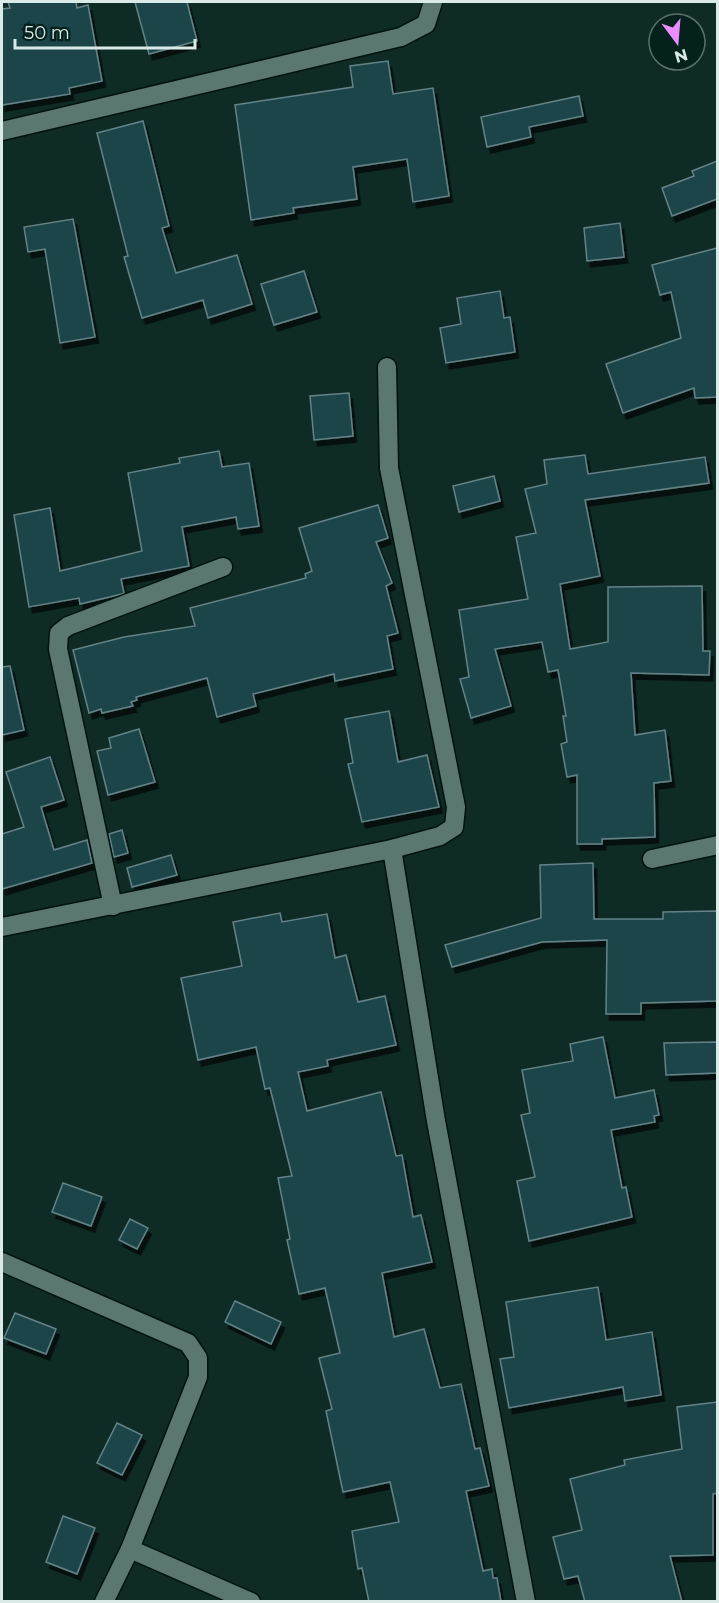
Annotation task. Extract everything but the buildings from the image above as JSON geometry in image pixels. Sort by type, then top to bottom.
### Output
[{"type":"street","points":[[2,131],[401,37],[426,24],[433,2]]},
{"type":"street","points":[[2,927],[392,849],[440,836],[454,827],[456,807],[388,468],[387,367]]},
{"type":"street","points":[[113,906],[58,649],[59,633],[68,626],[140,597],[223,567]]},
{"type":"street","points":[[652,858],[717,845]]},
{"type":"street","points":[[392,849],[436,1120],[526,1602]]},
{"type":"street","points":[[2,1262],[188,1343],[198,1358],[198,1377],[130,1549],[104,1602]]},
{"type":"street","points":[[130,1549],[251,1602]]}]
